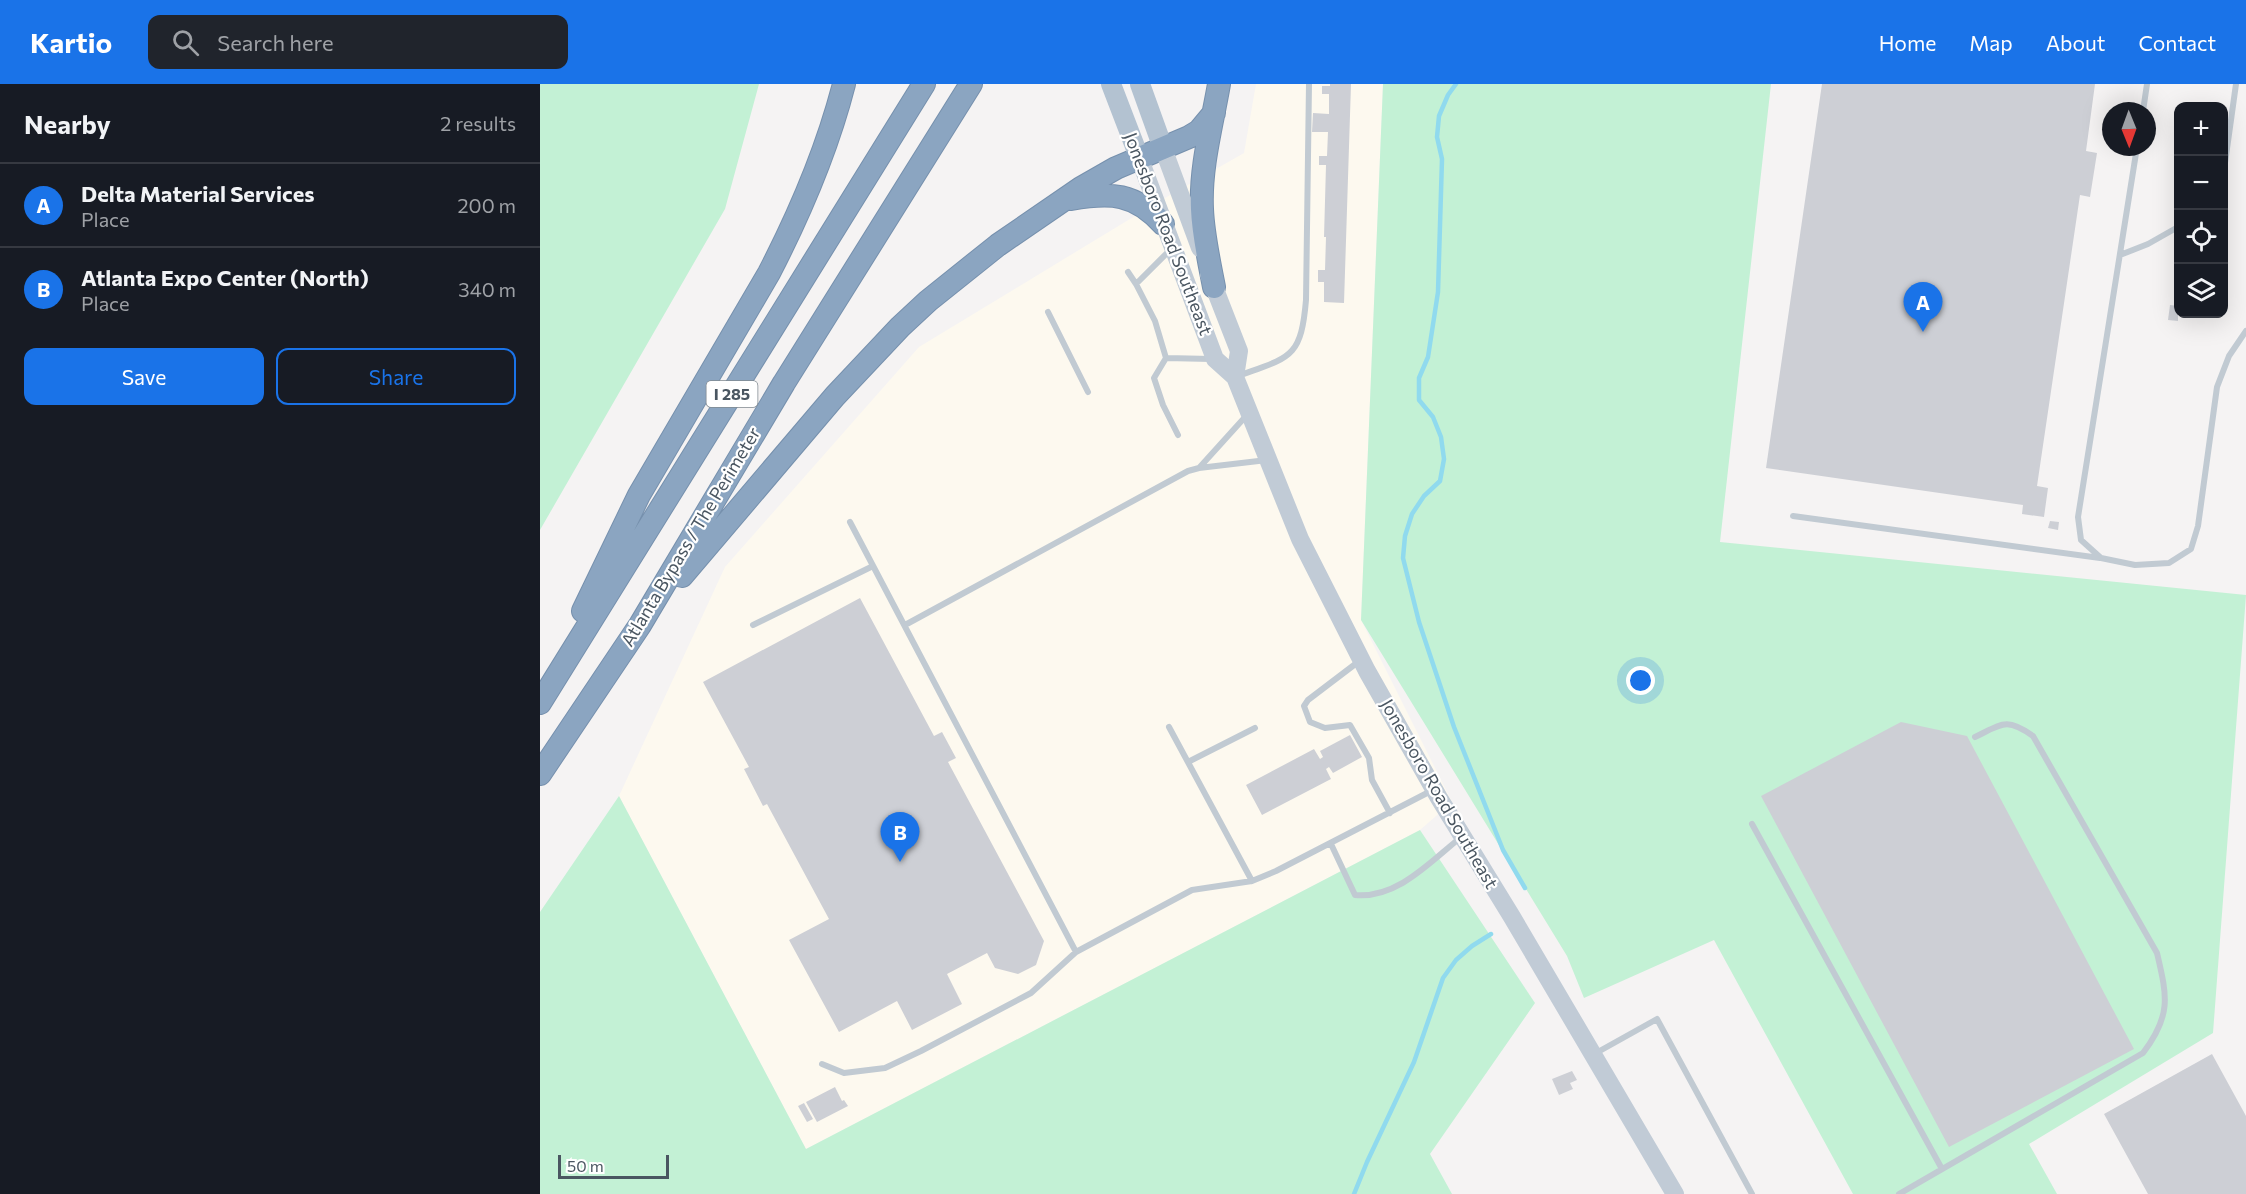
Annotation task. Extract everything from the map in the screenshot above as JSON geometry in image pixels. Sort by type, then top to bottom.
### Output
[{"type":"highway","points":[[540,703],[639,495],[770,273],[789,235],[825,145],[844,84]]},
{"type":"highway","name":"I 285","points":[[540,703],[924,84]]},
{"type":"highway","name":"Atlanta Bypass / The Perimeter","points":[[540,774],[640,625],[784,382],[971,84]]},
{"type":"highway","points":[[1214,287],[1205,244],[1201,207],[1205,163],[1219,84]]},
{"type":"highway","points":[[640,625],[835,396],[900,327],[998,245],[1098,178],[1139,157],[1190,137],[1199,131],[1214,112]]},
{"type":"highway","points":[[1066,200],[1108,194],[1127,197],[1153,212],[1164,224]]},
{"type":"main road","name":"Jonesboro Road Southeast","points":[[1111,84],[1215,359],[1235,377],[1300,538],[1361,660],[1675,1194]]},
{"type":"main road","name":"Jonesboro Road Southeast","points":[[1140,84],[1239,351],[1235,377]]},
{"type":"lane","points":[[1235,377],[1285,358],[1298,344],[1303,330],[1306,300],[1309,84]]},
{"type":"lane","points":[[2144,102],[2147,84]]},
{"type":"lane","points":[[2225,156],[2236,84]]},
{"type":"lane","points":[[2101,558],[2080,540],[2078,517],[2136,156]]},
{"type":"lane","points":[[2120,255],[2148,244],[2174,229]]},
{"type":"lane","points":[[1136,284],[1172,248]]},
{"type":"lane","points":[[1128,272],[1155,321],[1166,358],[1154,378],[1163,405],[1178,435]]},
{"type":"lane","points":[[1048,312],[1088,392]]},
{"type":"lane","points":[[1793,516],[2101,558],[2134,565],[2169,563],[2191,549],[2198,526],[2217,387],[2229,356],[2246,331]]},
{"type":"lane","points":[[1166,358],[1215,359]]},
{"type":"lane","points":[[1198,468],[1249,413]]},
{"type":"lane","points":[[904,625],[1188,471],[1268,460]]},
{"type":"lane","points":[[850,522],[1076,952]]},
{"type":"lane","points":[[753,625],[873,566]]},
{"type":"lane","points":[[1361,660],[1308,700],[1304,706],[1310,722],[1325,728],[1350,724],[1369,758],[1372,780],[1390,813]]},
{"type":"lane","points":[[1899,1194],[2143,1053],[2157,1034],[2165,1011],[2164,983],[2157,952],[2033,736],[2019,726],[2004,723],[1975,737]]},
{"type":"lane","points":[[1169,728],[1252,881]]},
{"type":"lane","points":[[1188,762],[1255,728]]},
{"type":"lane","points":[[822,1065],[844,1073],[885,1068],[1031,993],[1076,952],[1192,890],[1252,881],[1331,844],[1435,789]]},
{"type":"lane","points":[[1752,824],[1942,1169]]},
{"type":"lane","points":[[1331,844],[1355,895],[1366,896],[1387,891],[1409,879],[1463,836]]},
{"type":"lane","points":[[1593,1055],[1657,1019],[1752,1194]]},
{"type":"shaded area","points":[[1256,84],[1383,84],[1361,620],[1452,802],[1420,830],[806,1149],[619,796],[725,567],[919,347],[1158,202],[1244,153]]},
{"type":"green space","points":[[540,84],[759,84],[725,209],[540,530]]},
{"type":"green space","points":[[1383,84],[1771,84],[1720,542],[2246,595],[2213,1033],[2029,1144],[2057,1194],[1853,1194],[1714,940],[1584,998],[1567,956],[1361,620]]},
{"type":"green space","points":[[619,796],[806,1149],[1420,830],[1535,1003],[1430,1154],[1452,1194],[540,1194],[540,912]]},
{"type":"building","points":[[1330,84],[1351,84],[1344,303],[1324,302],[1324,282],[1318,282],[1318,270],[1325,270],[1326,237],[1324,237],[1326,165],[1319,165],[1319,156],[1327,156],[1328,132],[1312,132],[1313,113],[1329,114],[1329,94],[1322,94],[1322,86],[1330,86]]},
{"type":"building","points":[[1822,84],[2095,84],[2086,151],[2097,153],[2090,197],[2080,195],[2037,486],[2048,488],[2044,517],[2022,514],[2023,505],[1766,468]]},
{"type":"building","points":[[2170,305],[2174,306],[2174,318],[2178,318],[2178,321],[2168,320]]},
{"type":"building","points":[[2050,521],[2059,522],[2058,530],[2048,528]]},
{"type":"building","points":[[860,598],[934,736],[942,732],[956,758],[948,762],[1044,941],[1036,965],[1018,974],[995,968],[987,953],[947,974],[962,1004],[912,1030],[897,1001],[839,1032],[789,940],[829,919],[767,804],[763,806],[744,769],[749,767],[703,682]]},
{"type":"building","points":[[1901,722],[1967,736],[2134,1049],[1949,1147],[1761,796]]},
{"type":"building","points":[[1350,735],[1362,757],[1333,773],[1329,767],[1326,769],[1331,779],[1262,815],[1246,785],[1314,749],[1320,759],[1323,757],[1320,751]]},
{"type":"building","points":[[2212,1054],[2246,1116],[2246,1194],[2148,1194],[2104,1114]]},
{"type":"building","points":[[1572,1071],[1577,1080],[1570,1083],[1573,1089],[1559,1095],[1552,1079]]},
{"type":"building","points":[[835,1087],[842,1101],[844,1100],[848,1106],[817,1122],[806,1102]]},
{"type":"building","points":[[804,1103],[813,1119],[807,1122],[798,1106]]},
{"type":"waterway","points":[[1456,84],[1448,95],[1439,116],[1437,137],[1442,159],[1438,292],[1428,357],[1419,378],[1419,400],[1433,417],[1441,437],[1444,459],[1440,481],[1424,496],[1412,514],[1405,536],[1403,558],[1419,622],[1454,727],[1503,850],[1525,888]]},
{"type":"waterway","points":[[1354,1194],[1414,1062],[1443,978],[1456,960],[1491,934]]},
{"type":"place","name":"Delta Material Services","points":[[1923,332]]},
{"type":"place","name":"Atlanta Expo Center (North)","points":[[900,862]]}]
